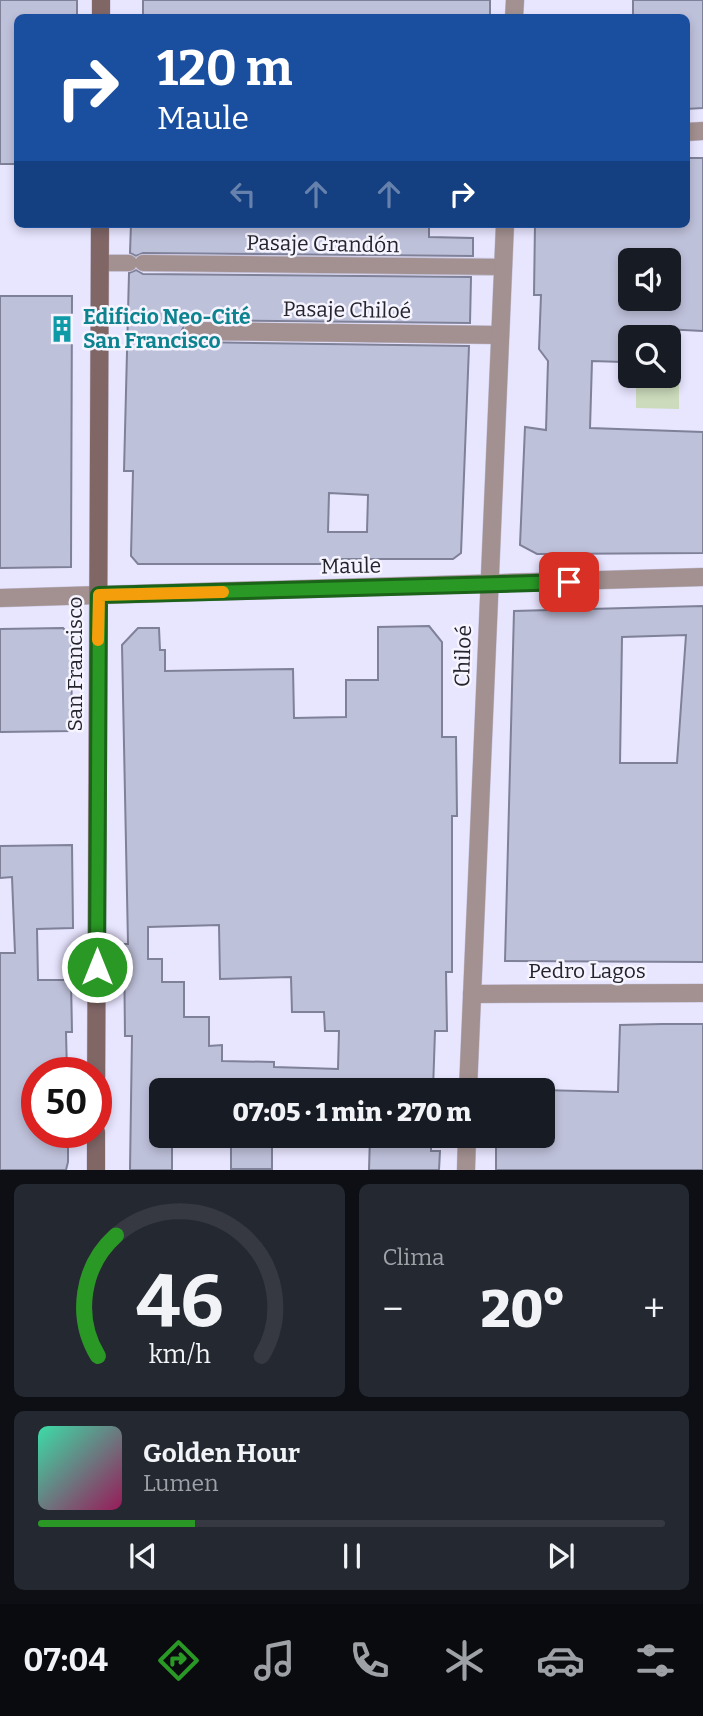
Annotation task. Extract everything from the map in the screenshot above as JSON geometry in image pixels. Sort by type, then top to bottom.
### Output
[{"type":"main road","name":"San Francisco","points":[[96,1057],[100,228]]},
{"type":"main road","points":[[96,1148],[96,1170]]},
{"type":"street","name":"Chiloé","points":[[468,1078],[505,228]]},
{"type":"street","name":"Pasaje Grandón","points":[[100,263],[503,267]]},
{"type":"street","name":"Pasaje Chiloé","points":[[193,331],[500,335]]},
{"type":"street","name":"Maule","points":[[0,598],[703,577]]},
{"type":"street","name":"Pedro Lagos","points":[[472,994],[703,993]]},
{"type":"street","points":[[466,1170],[467,1148]]},
{"type":"green space","points":[[636,388],[679,388],[679,409],[636,408]]},
{"type":"building","points":[[0,0],[77,0],[77,14],[14,14],[14,164],[0,164]]},
{"type":"building","points":[[143,0],[490,0],[490,14],[143,14]]},
{"type":"building","points":[[633,0],[703,0],[703,108],[690,109],[690,14],[633,14]]},
{"type":"building","points":[[690,158],[703,158],[703,331],[681,330],[681,325],[618,325],[618,362],[592,361],[590,428],[703,432],[703,553],[537,554],[520,545],[525,427],[546,430],[548,361],[539,349],[541,295],[534,295],[535,228],[690,228]]},
{"type":"building","points":[[131,228],[429,228],[429,237],[473,238],[473,256],[143,253],[136,256],[130,253]]},
{"type":"building","points":[[136,270],[143,274],[471,277],[470,323],[193,320],[187,321],[182,330],[183,337],[193,342],[469,346],[461,553],[453,559],[337,559],[337,564],[138,564],[131,556],[133,471],[124,471],[129,273]],"holes":[[[329,493],[368,495],[367,532],[328,532]]]},
{"type":"building","points":[[0,296],[72,296],[71,567],[0,568]]},
{"type":"building","points":[[703,606],[703,962],[505,961],[514,611]],"holes":[[[686,635],[677,763],[620,763],[622,637]]]},
{"type":"building","points":[[429,626],[442,642],[442,737],[456,737],[457,816],[452,816],[452,972],[446,972],[447,1031],[435,1031],[433,1078],[149,1078],[149,1148],[172,1148],[172,1170],[130,1170],[132,1036],[125,1036],[124,944],[128,944],[122,645],[138,628],[159,628],[160,650],[165,650],[165,671],[293,669],[294,718],[346,717],[346,680],[378,680],[378,627]],"holes":[[[219,925],[220,979],[291,977],[292,1012],[324,1012],[325,1031],[339,1031],[338,1069],[274,1067],[274,1062],[222,1061],[222,1045],[209,1046],[209,1017],[184,1017],[184,982],[162,982],[162,959],[148,959],[148,927]]]},
{"type":"building","points":[[63,628],[71,636],[72,731],[0,732],[0,629]]},
{"type":"building","points":[[72,845],[73,928],[37,929],[38,980],[71,980],[72,1032],[66,1032],[67,1057],[21,1057],[21,1148],[68,1148],[66,1170],[0,1170],[0,953],[15,953],[12,877],[0,878],[0,846]]},
{"type":"building","points":[[703,1024],[703,1170],[496,1170],[496,1148],[555,1148],[555,1090],[618,1092],[620,1025]]},
{"type":"building","points":[[231,1148],[272,1148],[272,1169],[231,1169]]},
{"type":"building","points":[[370,1148],[431,1148],[431,1151],[440,1151],[439,1170],[369,1170]]},
{"type":"slow traffic","points":[[98,640],[99,595],[223,592]]},
{"type":"place","name":"Edificio Neo-Cité San Francisco","points":[[62,329]]},
{"type":"route","points":[[97,967],[99,595],[569,582]]}]
